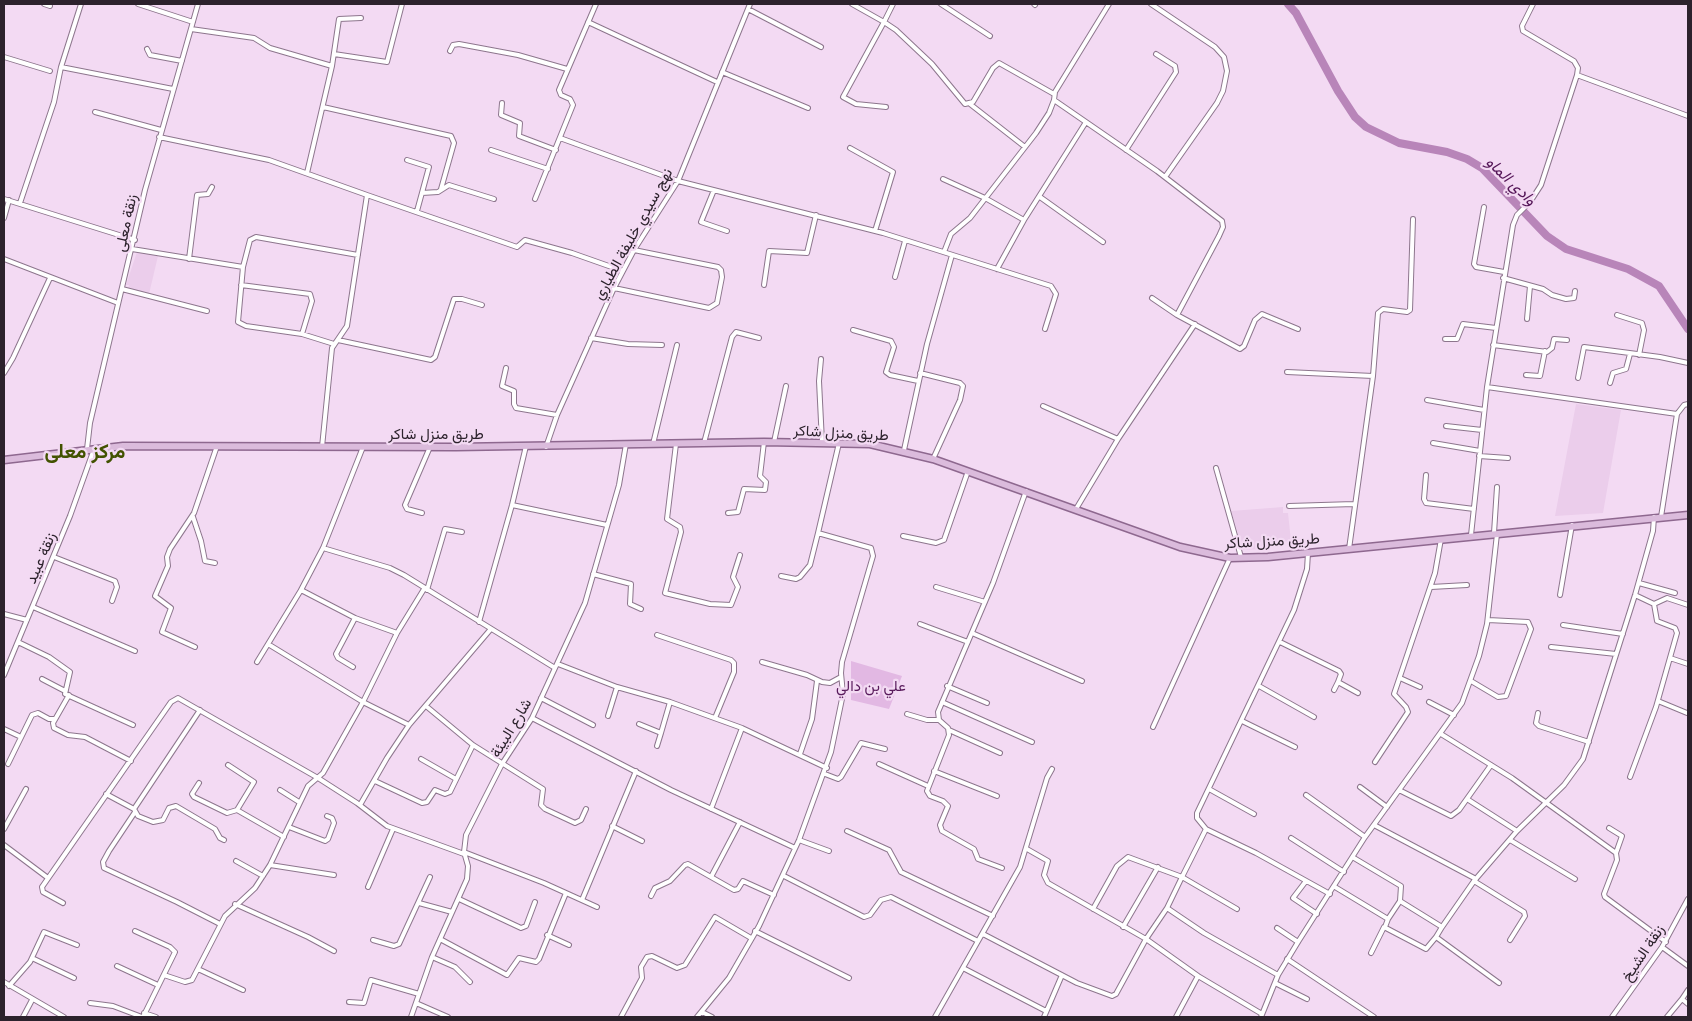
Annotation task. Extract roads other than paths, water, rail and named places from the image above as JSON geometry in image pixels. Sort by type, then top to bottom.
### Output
[{"type":"main road","name":"طريق منزل شاكر","points":[[4,460],[91,448],[217,446],[546,447],[764,442],[870,444],[904,450],[933,459],[1180,547],[1230,558],[1308,553],[1688,514]]},
{"type":"street","points":[[44,4],[50,6]]},
{"type":"street","points":[[20,203],[54,102],[61,67],[81,4]]},
{"type":"street","points":[[138,4],[193,22]]},
{"type":"street","name":"زنقة معلى","points":[[91,448],[90,423],[118,303],[159,137],[198,4]]},
{"type":"street","points":[[334,54],[387,62],[402,4]]},
{"type":"street","points":[[536,199],[573,105],[570,100],[559,92],[567,69],[596,4]]},
{"type":"street","name":"نهج سيدي خليفة الطياري","points":[[546,447],[556,416],[614,288],[634,250],[678,181],[750,4]]},
{"type":"street","points":[[852,4],[896,30],[932,64],[963,102],[970,104],[1025,147]]},
{"type":"street","points":[[886,107],[856,104],[843,97],[893,4]]},
{"type":"street","points":[[941,4],[990,36]]},
{"type":"street","points":[[944,252],[951,234],[970,218],[1044,122],[1054,100],[1054,94],[1109,4]]},
{"type":"street","points":[[1151,4],[1215,47],[1224,56],[1228,71],[1223,91],[1217,103],[1165,177]]},
{"type":"street","points":[[1471,535],[1487,387],[1503,278],[1514,220],[1537,192],[1544,178],[1578,68],[1574,61],[1523,31],[1522,26],[1533,4]]},
{"type":"street","points":[[748,9],[821,47]]},
{"type":"street","points":[[307,173],[332,66],[339,19],[361,18]]},
{"type":"street","points":[[588,22],[717,82]]},
{"type":"street","points":[[191,29],[254,38],[270,48],[332,66]]},
{"type":"street","points":[[450,51],[453,46],[459,44],[518,55],[567,69]]},
{"type":"street","points":[[147,49],[150,55],[182,62]]},
{"type":"street","points":[[1126,150],[1176,72],[1175,66],[1156,54]]},
{"type":"street","points":[[4,57],[50,71]]},
{"type":"street","points":[[970,104],[993,68],[1000,63],[1054,94]]},
{"type":"street","points":[[61,67],[173,89]]},
{"type":"street","points":[[722,72],[808,108]]},
{"type":"street","points":[[1577,75],[1688,116]]},
{"type":"street","points":[[1054,100],[1165,177],[1220,219],[1223,224],[1219,236],[1177,315]]},
{"type":"street","points":[[502,103],[501,115],[520,123],[519,136],[556,150]]},
{"type":"street","points":[[323,108],[451,136],[454,143],[441,189]]},
{"type":"street","points":[[95,112],[161,130]]},
{"type":"street","points":[[997,269],[1024,220],[1086,122]]},
{"type":"street","points":[[159,137],[269,160],[517,248],[526,240],[572,252],[623,272]]},
{"type":"street","points":[[560,138],[678,181],[875,231],[1054,289],[1056,294],[1045,329]]},
{"type":"street","points":[[850,148],[893,172],[875,231]]},
{"type":"street","points":[[492,150],[548,169]]},
{"type":"street","points":[[407,160],[429,167],[416,211]]},
{"type":"street","points":[[943,179],[985,198],[1024,220]]},
{"type":"street","points":[[422,193],[437,192],[449,185],[494,199]]},
{"type":"street","points":[[189,259],[197,195],[208,194],[212,186]]},
{"type":"street","points":[[714,190],[701,222],[728,231]]},
{"type":"street","points":[[322,447],[324,409],[334,344],[347,326],[367,196]]},
{"type":"street","points":[[1040,197],[1103,242]]},
{"type":"street","points":[[4,198],[135,240]]},
{"type":"street","points":[[4,218],[9,200]]},
{"type":"street","points":[[1484,207],[1474,264],[1504,272]]},
{"type":"street","points":[[764,286],[769,252],[807,253],[816,215]]},
{"type":"street","points":[[1349,549],[1373,376],[1379,310],[1407,312],[1410,310],[1413,219]]},
{"type":"street","points":[[334,344],[302,334],[241,324],[238,319],[240,285],[250,240],[256,236],[358,255]]},
{"type":"street","points":[[895,277],[905,240]]},
{"type":"street","points":[[132,249],[243,267]]},
{"type":"street","points":[[614,288],[709,308],[718,303],[722,277],[721,270],[718,267],[634,250]]},
{"type":"street","points":[[904,450],[918,381],[952,255]]},
{"type":"street","points":[[4,260],[118,303]]},
{"type":"street","points":[[4,373],[13,358],[50,278]]},
{"type":"street","points":[[1503,278],[1566,299],[1574,298],[1575,291]]},
{"type":"street","points":[[240,285],[310,294],[312,300],[302,334]]},
{"type":"street","points":[[1527,319],[1530,286]]},
{"type":"street","points":[[122,289],[207,311]]},
{"type":"street","points":[[1152,298],[1177,315],[1240,349],[1244,346],[1255,320],[1262,314],[1298,329]]},
{"type":"street","points":[[338,340],[430,360],[435,357],[454,299],[462,299],[482,305]]},
{"type":"street","points":[[1617,315],[1642,324],[1644,330],[1639,355]]},
{"type":"street","points":[[1076,509],[1118,439],[1195,324]]},
{"type":"street","points":[[1445,339],[1457,339],[1462,324],[1496,328]]},
{"type":"street","points":[[853,330],[891,341],[894,347],[886,372],[890,375],[918,381]]},
{"type":"street","points":[[704,443],[732,337],[736,332],[759,338]]},
{"type":"street","points":[[591,338],[628,344],[662,345]]},
{"type":"street","points":[[1494,345],[1545,352],[1552,348],[1554,339],[1566,340]]},
{"type":"street","points":[[653,444],[676,345]]},
{"type":"street","points":[[1578,378],[1584,347],[1630,354],[1660,356],[1688,363]]},
{"type":"street","points":[[1526,375],[1540,376],[1545,352]]},
{"type":"street","points":[[1610,383],[1612,372],[1626,369],[1630,354]]},
{"type":"street","points":[[821,359],[819,381],[822,442]]},
{"type":"street","points":[[506,368],[502,386],[514,391],[514,404],[516,408],[556,416]]},
{"type":"street","points":[[1287,372],[1373,376]]},
{"type":"street","points":[[920,373],[961,383],[964,386],[960,400],[933,459]]},
{"type":"street","points":[[774,442],[786,386]]},
{"type":"street","points":[[1487,387],[1677,414]]},
{"type":"street","points":[[1427,400],[1484,410]]},
{"type":"street","points":[[1385,927],[1426,949],[1475,880],[1517,831],[1574,773],[1583,759],[1639,583],[1657,517],[1673,427],[1677,414],[1684,405],[1688,404]]},
{"type":"street","points":[[1043,406],[1118,439]]},
{"type":"street","points":[[1446,426],[1482,430]]},
{"type":"street","points":[[728,513],[738,512],[744,488],[765,490],[766,482],[760,476],[764,442]]},
{"type":"street","points":[[781,576],[796,579],[810,565],[839,443]]},
{"type":"street","points":[[1433,443],[1480,451]]},
{"type":"street","name":"شارع البيئة","points":[[411,1017],[432,956],[458,900],[468,873],[464,853],[466,835],[502,764],[532,718],[582,611],[620,485],[626,444]]},
{"type":"street","points":[[676,444],[667,519],[680,527],[681,532],[665,593],[710,604],[731,605],[738,587],[733,577],[740,555]]},
{"type":"street","points":[[195,647],[162,632],[171,608],[155,596],[168,566],[167,557],[170,548],[193,517],[217,446]]},
{"type":"street","points":[[479,622],[512,505],[526,446]]},
{"type":"street","points":[[257,662],[301,590],[323,548],[363,447]]},
{"type":"street","points":[[422,513],[407,508],[404,505],[430,447]]},
{"type":"street","name":"زنقة عبيد","points":[[4,675],[54,557],[91,448]]},
{"type":"street","points":[[1479,456],[1508,458]]},
{"type":"street","points":[[1216,468],[1241,557]]},
{"type":"street","points":[[903,536],[936,543],[944,540],[968,471]]},
{"type":"street","points":[[1426,475],[1424,499],[1426,503],[1474,509]]},
{"type":"street","points":[[1027,849],[1048,860],[1044,875],[1048,883],[1146,939],[1198,976],[1262,1016],[1287,959],[1374,825],[1462,703],[1471,681],[1488,620],[1496,533],[1497,487]]},
{"type":"street","points":[[1000,753],[949,730],[939,720],[938,712],[947,686],[985,602],[1026,491]]},
{"type":"street","points":[[1288,506],[1354,504]]},
{"type":"street","points":[[512,505],[607,525]]},
{"type":"street","points":[[193,517],[201,541],[204,558],[207,562],[215,562]]},
{"type":"street","points":[[1560,595],[1572,525]]},
{"type":"street","points":[[164,975],[188,982],[192,980],[220,924],[235,904],[255,888],[270,865],[308,786],[318,778],[362,702],[397,633],[426,590],[445,529],[462,532]]},
{"type":"street","points":[[697,1017],[729,978],[784,876],[827,768],[843,700],[842,662],[873,552],[867,547],[818,533]]},
{"type":"street","points":[[1375,762],[1408,712],[1394,694],[1431,587],[1438,560],[1440,539]]},
{"type":"street","points":[[323,548],[390,568],[490,630],[557,666],[617,687],[670,702],[742,728],[827,768]]},
{"type":"street","points":[[1308,553],[1304,578],[1280,642],[1197,813],[1199,822],[1206,829],[1256,853],[1330,894]]},
{"type":"street","points":[[54,557],[115,581],[117,587],[112,601]]},
{"type":"street","points":[[1153,727],[1230,558]]},
{"type":"street","points":[[593,574],[631,584],[630,604],[641,609]]},
{"type":"street","points":[[1639,583],[1675,594]]},
{"type":"street","points":[[1431,587],[1467,585]]},
{"type":"street","points":[[936,587],[985,602]]},
{"type":"street","points":[[301,590],[355,618],[397,633]]},
{"type":"street","points":[[1635,595],[1654,604]]},
{"type":"street","points":[[1654,604],[1667,598],[1688,605]]},
{"type":"street","points":[[1630,777],[1658,702],[1676,630],[1657,621],[1654,604]]},
{"type":"street","points":[[32,607],[135,651]]},
{"type":"street","points":[[4,614],[27,620]]},
{"type":"street","points":[[353,667],[338,658],[336,654],[355,618]]},
{"type":"street","points":[[1471,681],[1498,697],[1506,696],[1531,629],[1528,622],[1488,620]]},
{"type":"street","points":[[920,624],[968,642]]},
{"type":"street","points":[[1562,625],[1623,634]]},
{"type":"street","points":[[360,806],[409,725],[490,630]]},
{"type":"street","points":[[972,633],[1082,681]]},
{"type":"street","points":[[657,635],[731,660],[734,663],[734,672],[715,718]]},
{"type":"street","points":[[18,642],[49,657],[70,672],[65,691]]},
{"type":"street","points":[[1280,642],[1339,671],[1341,674],[1334,690]]},
{"type":"street","points":[[268,644],[362,702],[409,725]]},
{"type":"street","points":[[1551,647],[1616,654]]},
{"type":"street","points":[[1670,658],[1688,664]]},
{"type":"street","points":[[762,662],[807,675],[818,681],[830,683],[841,678]]},
{"type":"street","points":[[1400,678],[1420,687]]},
{"type":"street","points":[[42,679],[69,695],[132,725]]},
{"type":"street","points":[[800,754],[812,718],[818,681]]},
{"type":"street","points":[[1338,682],[1358,694]]},
{"type":"street","points":[[947,686],[987,703]]},
{"type":"street","points":[[1259,686],[1314,717]]},
{"type":"street","points":[[608,716],[617,687]]},
{"type":"street","points":[[69,695],[53,726],[63,734],[85,737],[130,761]]},
{"type":"street","points":[[63,903],[42,890],[48,878],[174,699],[178,698],[318,778],[393,829],[464,853],[597,907]]},
{"type":"street","points":[[541,698],[593,725]]},
{"type":"street","points":[[657,746],[670,702]]},
{"type":"street","points":[[942,702],[1032,742]]},
{"type":"street","points":[[1429,702],[1454,715]]},
{"type":"street","points":[[1658,702],[1687,713]]},
{"type":"street","points":[[426,706],[473,745],[543,789],[541,805],[545,809],[575,824],[580,820],[586,809]]},
{"type":"street","points":[[200,710],[103,862],[104,868],[220,924]]},
{"type":"street","points":[[8,764],[32,715],[38,713],[55,720]]},
{"type":"street","points":[[1538,713],[1536,723],[1539,726],[1589,742]]},
{"type":"street","points":[[906,714],[927,720],[939,720]]},
{"type":"street","points":[[532,718],[711,809],[795,848]]},
{"type":"street","points":[[1242,721],[1295,747]]},
{"type":"street","points":[[639,724],[661,733]]},
{"type":"street","points":[[711,809],[742,728]]},
{"type":"street","points":[[4,729],[21,737]]},
{"type":"street","points":[[949,730],[928,786],[928,794],[943,801],[948,806],[940,825],[942,831],[974,849],[978,859],[1002,868]]},
{"type":"street","points":[[1441,734],[1491,765],[1616,853]]},
{"type":"street","points":[[825,774],[838,779],[841,778],[861,743],[885,749]]},
{"type":"street","points":[[375,781],[425,803],[435,790],[445,794],[449,793],[473,745]]},
{"type":"street","points":[[422,759],[456,780]]},
{"type":"street","points":[[879,764],[928,786]]},
{"type":"street","points":[[199,782],[192,794],[194,797],[227,813],[237,810],[254,782],[228,765]]},
{"type":"street","points":[[1400,790],[1451,816],[1459,810],[1491,765]]},
{"type":"street","points":[[935,1017],[1020,867],[1047,778],[1052,769]]},
{"type":"street","points":[[582,900],[636,771]]},
{"type":"street","points":[[934,771],[997,796]]},
{"type":"street","points":[[1360,787],[1387,807]]},
{"type":"street","points":[[4,829],[26,789]]},
{"type":"street","points":[[1209,789],[1254,814]]},
{"type":"street","points":[[280,790],[299,802]]},
{"type":"street","points":[[106,794],[145,819],[157,822],[163,820],[169,808],[174,805],[215,829],[220,838],[224,840]]},
{"type":"street","points":[[1306,795],[1366,837]]},
{"type":"street","points":[[1467,799],[1517,831]]},
{"type":"street","points":[[237,810],[284,837]]},
{"type":"street","points":[[289,827],[325,841],[328,839],[334,823],[332,818],[326,816]]},
{"type":"street","points":[[711,877],[740,822]]},
{"type":"street","points":[[1374,825],[1475,880],[1524,912],[1525,916],[1510,940]]},
{"type":"street","points":[[612,826],[642,841]]},
{"type":"street","points":[[1609,828],[1622,836],[1616,853],[1617,860],[1604,894],[1605,897],[1666,942]]},
{"type":"street","points":[[368,887],[393,829]]},
{"type":"street","points":[[983,934],[1062,976],[1108,995],[1114,995],[1146,939],[1167,908],[1206,829]]},
{"type":"street","points":[[847,831],[890,850],[901,872],[993,916]]},
{"type":"street","points":[[1292,838],[1344,872]]},
{"type":"street","points":[[799,840],[829,851]]},
{"type":"street","points":[[1510,840],[1575,879]]},
{"type":"street","points":[[4,845],[48,878]]},
{"type":"street","points":[[1093,909],[1112,873],[1124,859],[1131,857],[1182,877],[1237,908]]},
{"type":"street","points":[[1354,858],[1401,886],[1400,901],[1377,937],[1371,953]]},
{"type":"street","points":[[236,861],[263,876]]},
{"type":"street","points":[[650,896],[655,888],[665,884],[678,870],[688,864],[734,890],[738,889],[744,882],[774,895]]},
{"type":"street","points":[[270,865],[334,875]]},
{"type":"street","points":[[1124,927],[1158,867]]},
{"type":"street","points":[[784,876],[864,917],[870,915],[881,900],[891,897],[978,941]]},
{"type":"street","points":[[373,940],[398,946],[430,877]]},
{"type":"street","points":[[1306,881],[1293,898],[1317,914]]},
{"type":"street","points":[[1335,887],[1388,919]]},
{"type":"street","points":[[440,939],[505,976],[510,973],[519,958],[536,962],[539,959],[547,935],[566,893]]},
{"type":"street","points":[[458,900],[521,928],[526,926],[535,902]]},
{"type":"street","name":"زنقة الشيخ","points":[[1612,1017],[1666,942],[1688,900]]},
{"type":"street","points":[[1400,901],[1442,927]]},
{"type":"street","points":[[419,903],[452,912]]},
{"type":"street","points":[[235,904],[334,951]]},
{"type":"street","points":[[1167,908],[1204,933],[1278,976]]},
{"type":"street","points":[[621,1017],[642,978],[641,967],[646,957],[652,956],[677,968],[686,965],[715,917],[751,938]]},
{"type":"street","points":[[1277,928],[1298,942]]},
{"type":"street","points":[[135,931],[170,947],[176,952],[143,1016]]},
{"type":"street","points":[[755,931],[849,978]]},
{"type":"street","points":[[9,986],[32,958],[44,932],[76,945]]},
{"type":"street","points":[[547,935],[569,946]]},
{"type":"street","points":[[1436,937],[1499,983]]},
{"type":"street","points":[[1662,947],[1688,966]]},
{"type":"street","points":[[432,956],[455,967],[470,982]]},
{"type":"street","points":[[32,958],[74,978]]},
{"type":"street","points":[[1287,959],[1374,1017]]},
{"type":"street","points":[[117,966],[158,984]]},
{"type":"street","points":[[963,968],[1046,1011]]},
{"type":"street","points":[[198,969],[243,990]]},
{"type":"street","points":[[1044,1017],[1062,976]]},
{"type":"street","points":[[1176,1017],[1198,976]]},
{"type":"street","points":[[348,1002],[364,1003],[371,980],[419,994]]},
{"type":"street","points":[[4,982],[64,1017]]},
{"type":"street","points":[[1275,983],[1307,999]]},
{"type":"street","points":[[1667,1017],[1688,990]]},
{"type":"street","points":[[1682,999],[1688,1004]]},
{"type":"street","points":[[23,1017],[32,1000]]},
{"type":"street","points":[[90,1003],[113,1006],[143,1016],[156,1017]]},
{"type":"street","points":[[416,1003],[448,1017]]},
{"type":"street","points":[[702,1012],[712,1017]]},
{"type":"waterway","name":"وادي الماو","points":[[1288,4],[1296,13],[1338,91],[1355,117],[1366,127],[1399,143],[1447,152],[1467,159],[1482,168],[1547,236],[1566,249],[1628,269],[1659,286],[1688,329]]},
{"type":"district","name":"مركز معلى","points":[[85,452]]},
{"type":"park label","name":"علي بن دالي","points":[[871,686]]}]
